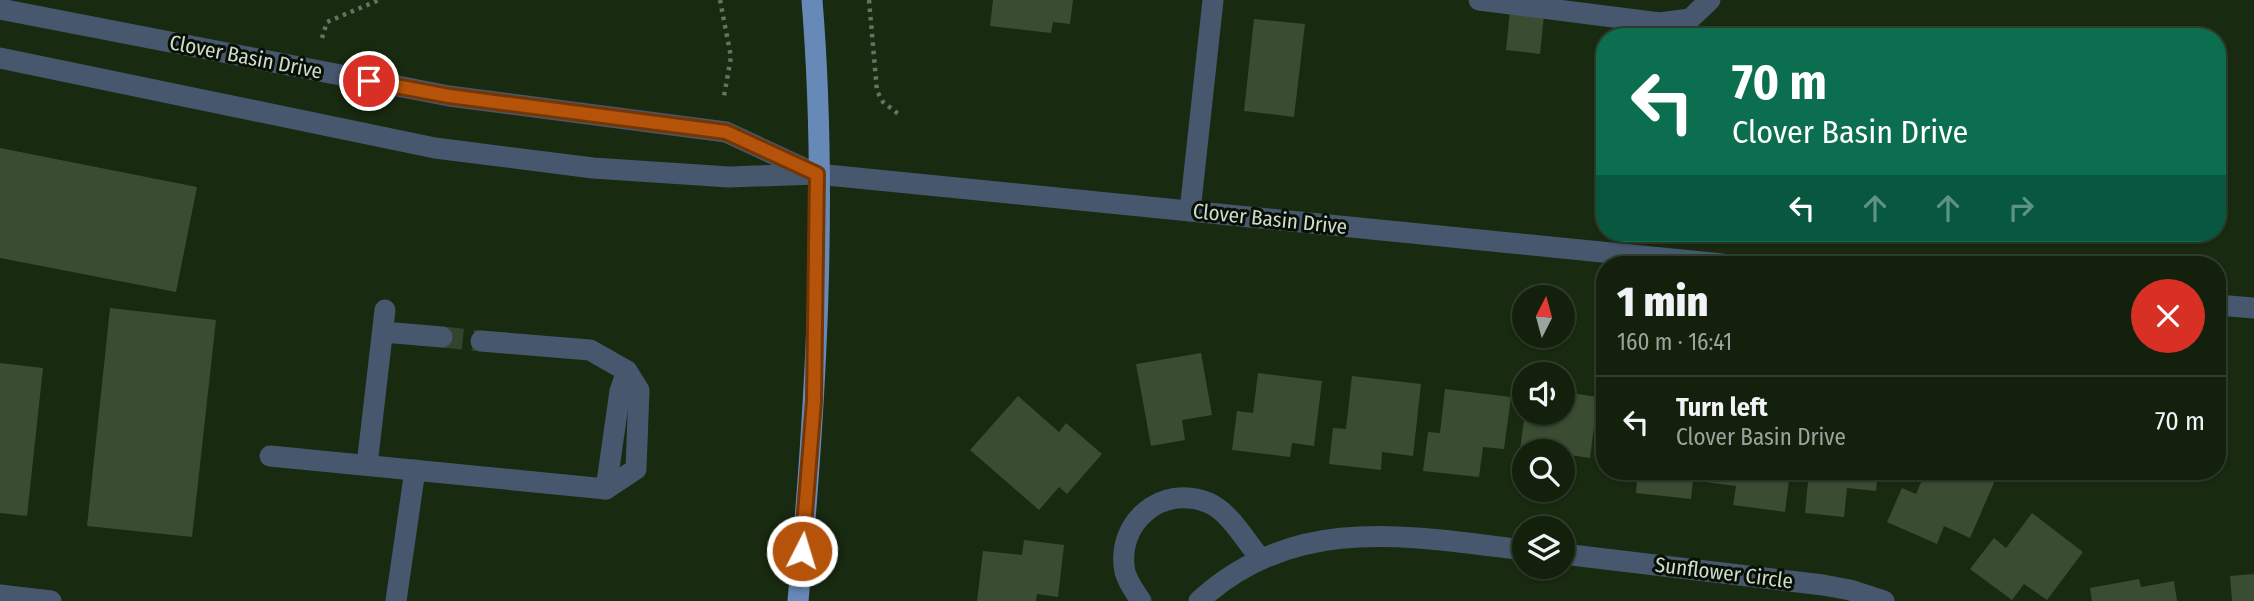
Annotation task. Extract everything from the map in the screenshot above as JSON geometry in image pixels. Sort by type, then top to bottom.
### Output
[{"type":"main road","points":[[798,601],[814,401],[817,174],[816,53],[812,0]]},
{"type":"street","points":[[1190,211],[1213,0]]},
{"type":"street","points":[[1479,0],[1660,23],[1690,19],[1710,0]]},
{"type":"street","name":"Clover Basin Drive","points":[[0,9],[449,96],[726,132],[817,174]]},
{"type":"street","name":"Clover Basin Drive","points":[[0,58],[435,148],[593,168],[729,177],[817,174],[1642,256]]},
{"type":"street","points":[[2226,306],[2254,308]]},
{"type":"street","points":[[367,465],[386,310]]},
{"type":"street","points":[[383,332],[442,337]]},
{"type":"street","points":[[270,456],[606,489],[620,391],[626,371],[590,350],[481,341]]},
{"type":"street","points":[[396,601],[415,470]]},
{"type":"street","points":[[1141,601],[1125,573],[1125,545],[1135,520],[1158,503],[1188,498],[1210,503],[1225,515],[1261,559]]},
{"type":"street","points":[[1199,601],[1233,575],[1261,559],[1306,544],[1360,534],[1415,537],[1512,549]]},
{"type":"street","name":"Sunflower Circle","points":[[1575,555],[1823,585],[1884,601]]},
{"type":"street","points":[[0,596],[51,601]]},
{"type":"path","points":[[322,38],[327,22],[379,0]]},
{"type":"path","points":[[720,0],[731,57],[724,96]]},
{"type":"path","points":[[869,0],[876,87],[883,102],[901,116]]},
{"type":"building","points":[[993,0],[1073,0],[1070,24],[1053,22],[1051,33],[990,26]]},
{"type":"building","points":[[1510,11],[1544,15],[1540,54],[1506,50]]},
{"type":"building","points":[[1254,19],[1305,24],[1294,117],[1244,111]]},
{"type":"building","points":[[0,148],[197,187],[176,292],[0,258]]},
{"type":"building","points":[[110,308],[216,320],[192,537],[87,526]]},
{"type":"building","points":[[1201,353],[1212,415],[1182,420],[1185,440],[1151,446],[1136,364]]},
{"type":"building","points":[[0,363],[43,368],[27,516],[0,513]]},
{"type":"building","points":[[1258,373],[1322,381],[1314,446],[1292,443],[1290,457],[1232,450],[1237,411],[1253,413]]},
{"type":"building","points":[[1352,376],[1421,384],[1413,456],[1382,452],[1381,470],[1329,464],[1333,428],[1346,429]]},
{"type":"building","points":[[1445,389],[1511,397],[1504,449],[1483,447],[1479,477],[1423,471],[1428,432],[1440,433]]},
{"type":"building","points":[[1575,394],[1596,397],[1590,458],[1575,456],[1575,439],[1521,439],[1523,425],[1575,425]]},
{"type":"building","points":[[1018,396],[1059,432],[1066,423],[1102,454],[1067,494],[1059,487],[1039,510],[970,450]]},
{"type":"building","points":[[1637,480],[1693,480],[1691,499],[1636,493]]},
{"type":"building","points":[[1789,480],[1785,512],[1733,505],[1736,486],[1705,482]]},
{"type":"building","points":[[1808,480],[1877,480],[1876,491],[1847,488],[1844,517],[1805,513]]},
{"type":"building","points":[[1922,480],[1995,480],[1970,538],[1944,526],[1937,544],[1887,522],[1902,488],[1916,494]]},
{"type":"building","points":[[2032,513],[2083,552],[2047,600],[2024,584],[2012,600],[1970,569],[1994,538],[2006,548]]},
{"type":"building","points":[[1024,540],[1064,545],[1058,597],[1037,594],[1036,601],[977,601],[983,551],[1022,555]]},
{"type":"building","points":[[2254,574],[2254,601],[2232,601],[2230,576]]},
{"type":"building","points":[[2139,579],[2141,587],[2174,581],[2177,601],[2092,601],[2090,588]]},
{"type":"tunnel","points":[[442,337],[481,341]]},
{"type":"route","points":[[369,81],[449,96],[726,132],[817,174],[814,401],[802,551]]}]
